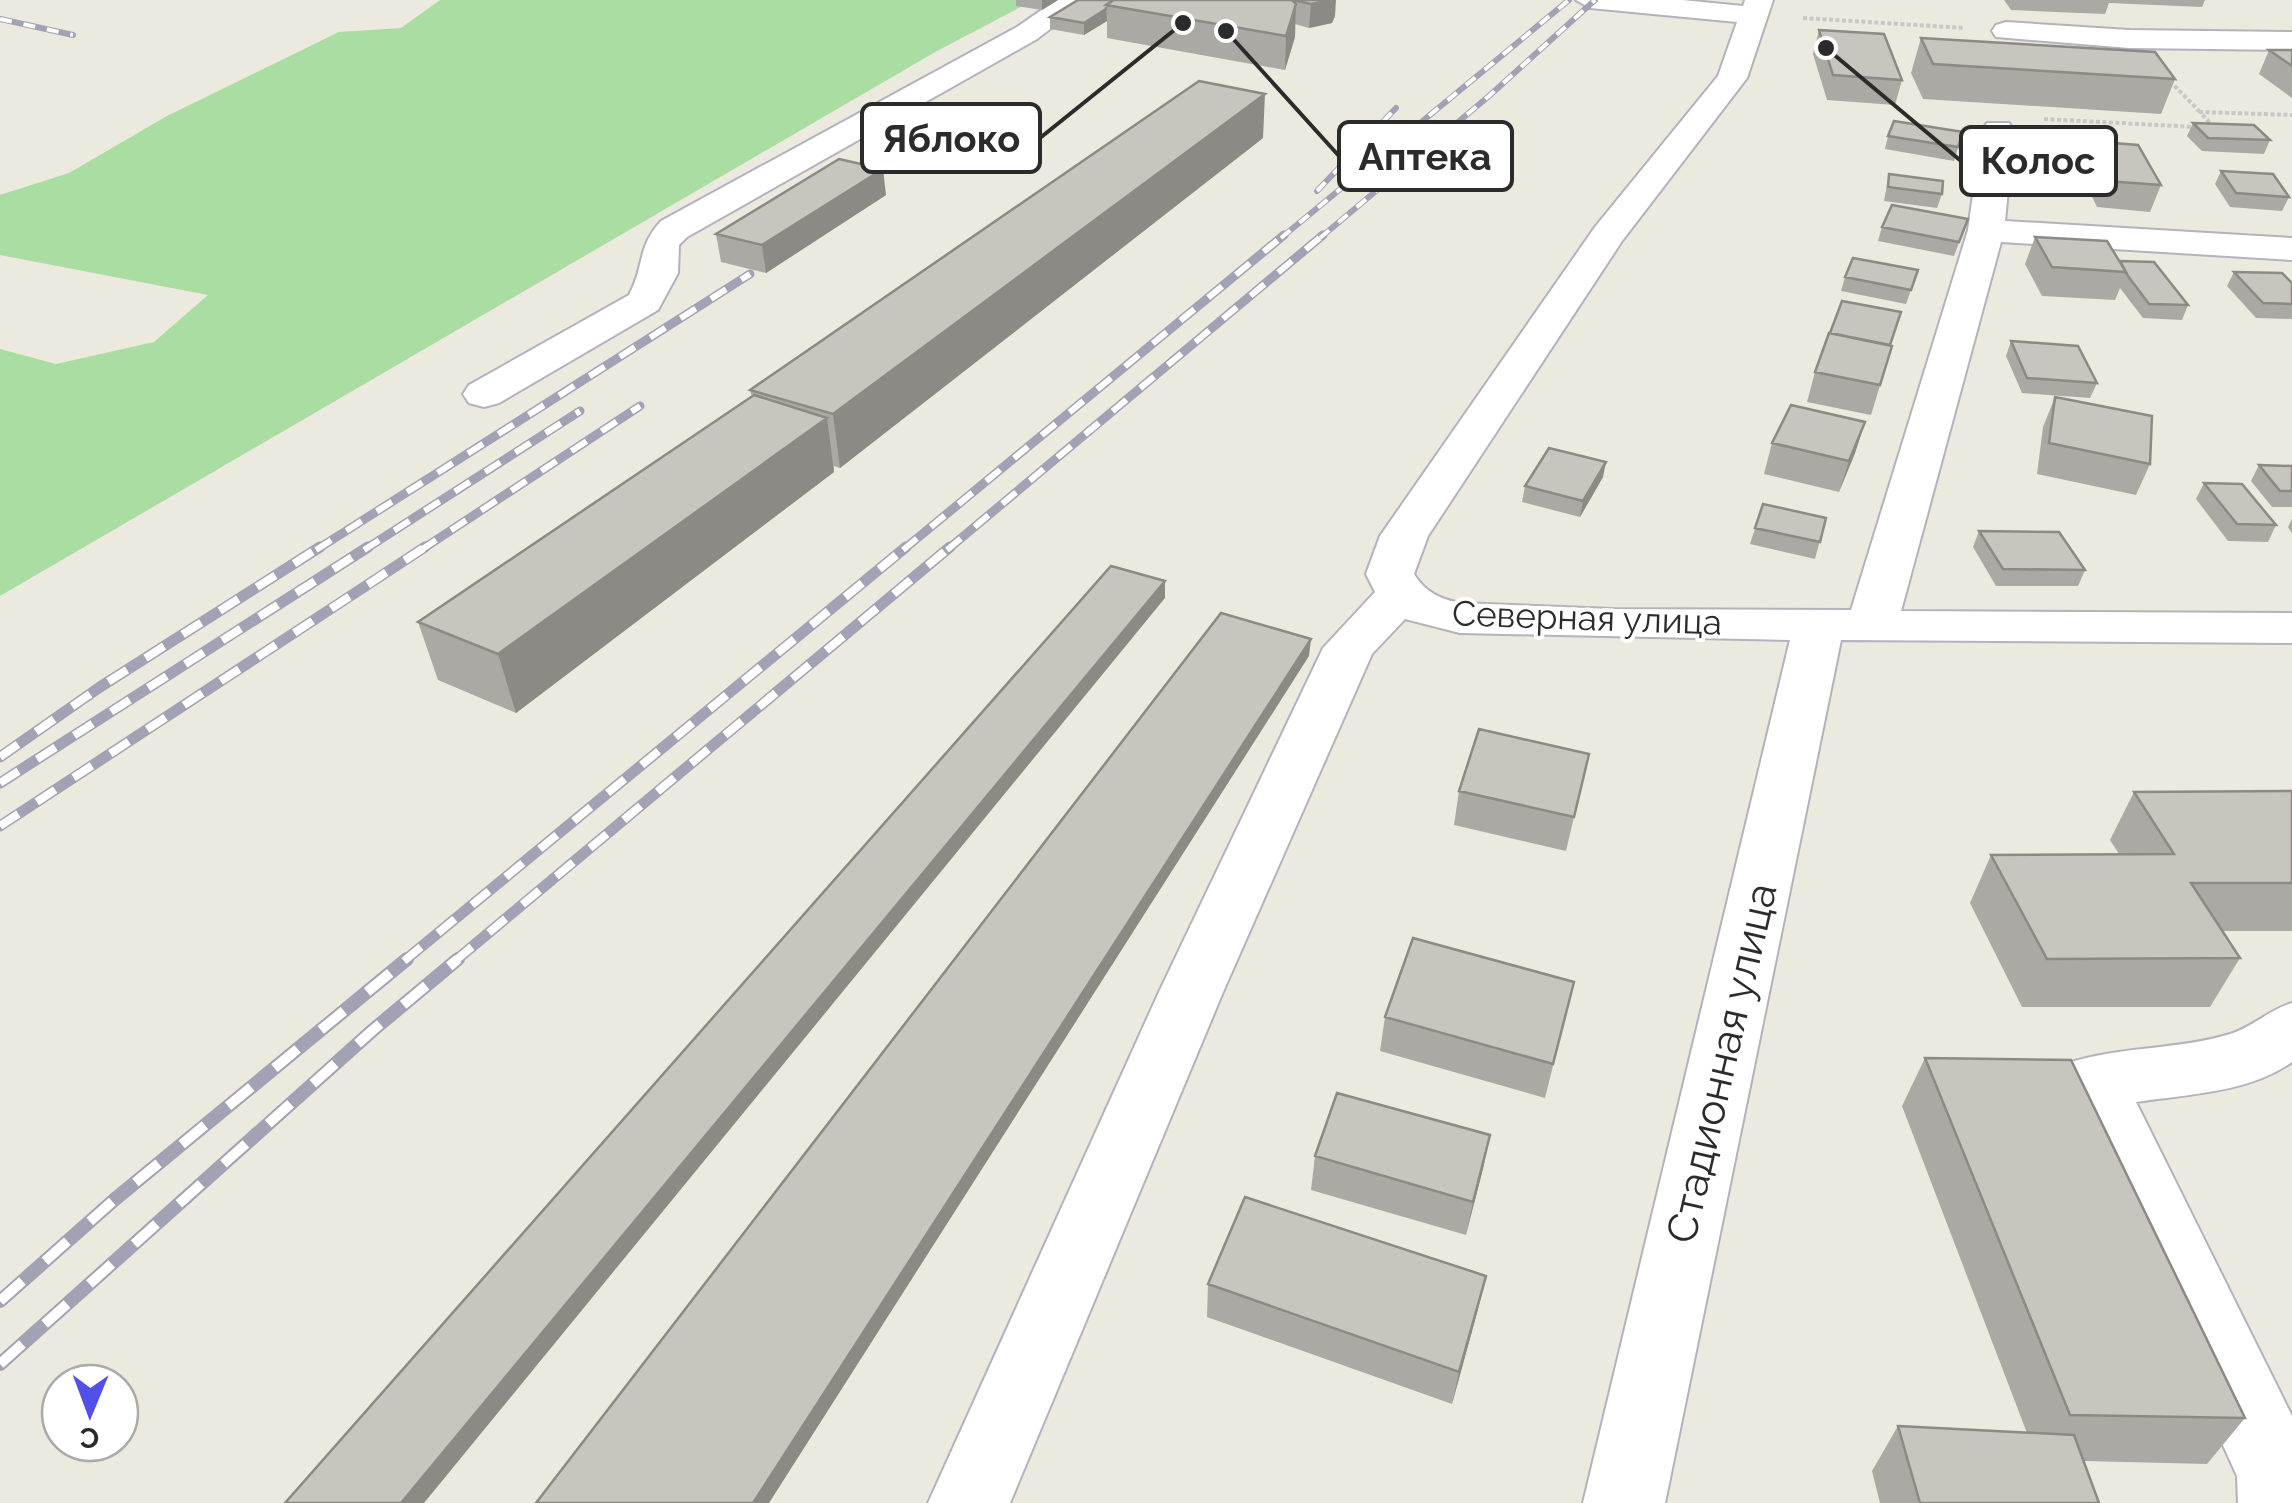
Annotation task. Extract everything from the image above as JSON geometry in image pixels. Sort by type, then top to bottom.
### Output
[{"type":"street","points":[[484,394],[644,302],[659,273],[661,243],[674,230],[1027,33],[1074,0]]},
{"type":"street","points":[[1590,0],[1757,7]]},
{"type":"street","name":"Северная улица","points":[[1757,7],[1732,78],[1608,235],[1404,536],[1390,574],[1401,594],[1424,610],[1460,618],[1612,624],[2292,628]]},
{"type":"street","points":[[2006,31],[2129,39],[2292,41]]},
{"type":"street","name":"Стадионная улица","points":[[1624,1503],[1845,624],[1986,230],[1998,130]]},
{"type":"street","points":[[1986,230],[2149,243],[2292,248]]},
{"type":"street","points":[[969,1503],[1191,992],[1349,648],[1401,594]]},
{"type":"street","points":[[2279,1503],[2278,1474],[2092,1082],[2248,1058],[2292,1028]]},
{"type":"path","points":[[1757,7],[2006,31]]},
{"type":"path","points":[[1998,130],[2009,118],[2215,128],[2200,112],[2292,115]]},
{"type":"green space","points":[[440,0],[1034,0],[937,51],[0,596],[0,349],[56,364],[154,342],[208,295],[0,255],[0,195],[69,173],[167,116],[339,32],[401,28]]},
{"type":"building","points":[[1078,0],[1114,0],[1084,23],[1050,17]]},
{"type":"building","points":[[1114,0],[1292,0],[1296,4],[1286,36],[1106,5]]},
{"type":"building","points":[[1293,0],[1332,0],[1311,4]]},
{"type":"building","points":[[1819,30],[1884,34],[1902,80],[1833,75]]},
{"type":"building","points":[[1921,38],[2155,52],[2175,79],[1933,64]]},
{"type":"building","points":[[2269,50],[2292,50],[2292,66]]},
{"type":"building","points":[[1199,81],[1265,94],[833,414],[750,390]]},
{"type":"building","points":[[1894,121],[1963,132],[1958,147],[1888,136]]},
{"type":"building","points":[[2193,123],[2254,125],[2270,140],[2208,138]]},
{"type":"building","points":[[2087,141],[2138,145],[2161,185],[2107,181]]},
{"type":"building","points":[[839,159],[883,169],[762,245],[716,234]]},
{"type":"building","points":[[2221,171],[2273,174],[2289,197],[2236,193]]},
{"type":"building","points":[[1889,174],[1943,181],[1942,194],[1888,187]]},
{"type":"building","points":[[1892,205],[1968,219],[1959,242],[1882,227]]},
{"type":"building","points":[[2035,237],[2107,241],[2126,272],[2052,267]]},
{"type":"building","points":[[1853,258],[1918,270],[1911,290],[1845,277]]},
{"type":"building","points":[[2120,261],[2154,262],[2188,305],[2149,304]]},
{"type":"building","points":[[2234,272],[2282,273],[2292,283],[2292,304],[2263,303]]},
{"type":"building","points":[[1842,301],[1901,312],[1890,345],[1830,333]]},
{"type":"building","points":[[1829,333],[1892,346],[1880,385],[1815,372]]},
{"type":"building","points":[[2011,341],[2078,346],[2097,383],[2027,378]]},
{"type":"building","points":[[754,395],[827,418],[498,654],[418,622]]},
{"type":"building","points":[[2055,397],[2152,416],[2150,464],[2049,443]]},
{"type":"building","points":[[1791,405],[1865,422],[1849,461],[1772,443]]},
{"type":"building","points":[[1549,448],[1606,462],[1583,501],[1525,486]]},
{"type":"building","points":[[2259,465],[2292,466],[2292,491],[2280,491]]},
{"type":"building","points":[[2204,483],[2242,484],[2276,525],[2237,524]]},
{"type":"building","points":[[1763,504],[1826,518],[1820,542],[1755,528]]},
{"type":"building","points":[[1979,531],[2059,532],[2085,570],[2003,569]]},
{"type":"building","points":[[1111,566],[1165,581],[401,1503],[285,1503]]},
{"type":"building","points":[[1221,613],[1311,639],[753,1503],[536,1503]]},
{"type":"building","points":[[1479,729],[1589,754],[1574,817],[1459,791]]},
{"type":"building","points":[[2292,791],[2292,883],[2191,883],[2240,958],[2047,959],[1991,855],[2174,854],[2134,792]]},
{"type":"building","points":[[1413,938],[1574,982],[1553,1064],[1385,1017]]},
{"type":"building","points":[[1925,1058],[2071,1060],[2245,1418],[2070,1415]]},
{"type":"building","points":[[1337,1093],[1490,1135],[1473,1202],[1315,1156]]},
{"type":"building","points":[[1245,1197],[1486,1276],[1459,1372],[1208,1284]]},
{"type":"building","points":[[1898,1426],[2074,1435],[2099,1503],[1920,1503]]},
{"type":"railway","points":[[1281,238],[1569,0]]},
{"type":"railway","points":[[1320,238],[1489,96],[1595,0]]},
{"type":"railway","points":[[0,19],[73,35]]},
{"type":"railway","points":[[1317,191],[1396,108]]},
{"type":"railway","points":[[903,550],[1284,235]]},
{"type":"railway","points":[[947,550],[1323,235]]},
{"type":"railway","points":[[316,550],[750,274]]},
{"type":"railway","points":[[421,550],[640,406]]},
{"type":"railway","points":[[364,550],[580,411]]},
{"type":"railway","points":[[0,757],[100,687],[320,547]]},
{"type":"railway","points":[[0,783],[368,547]]},
{"type":"railway","points":[[0,826],[425,547]]},
{"type":"railway","points":[[404,961],[906,547]]},
{"type":"railway","points":[[455,961],[950,547]]},
{"type":"railway","points":[[0,1301],[114,1200],[407,959]]},
{"type":"railway","points":[[0,1364],[373,1030],[458,959]]},
{"type":"place","name":"Яблоко","points":[[1183,23]]},
{"type":"place","name":"Аптека","points":[[1226,31]]},
{"type":"place","name":"Колос","points":[[1826,48]]}]
